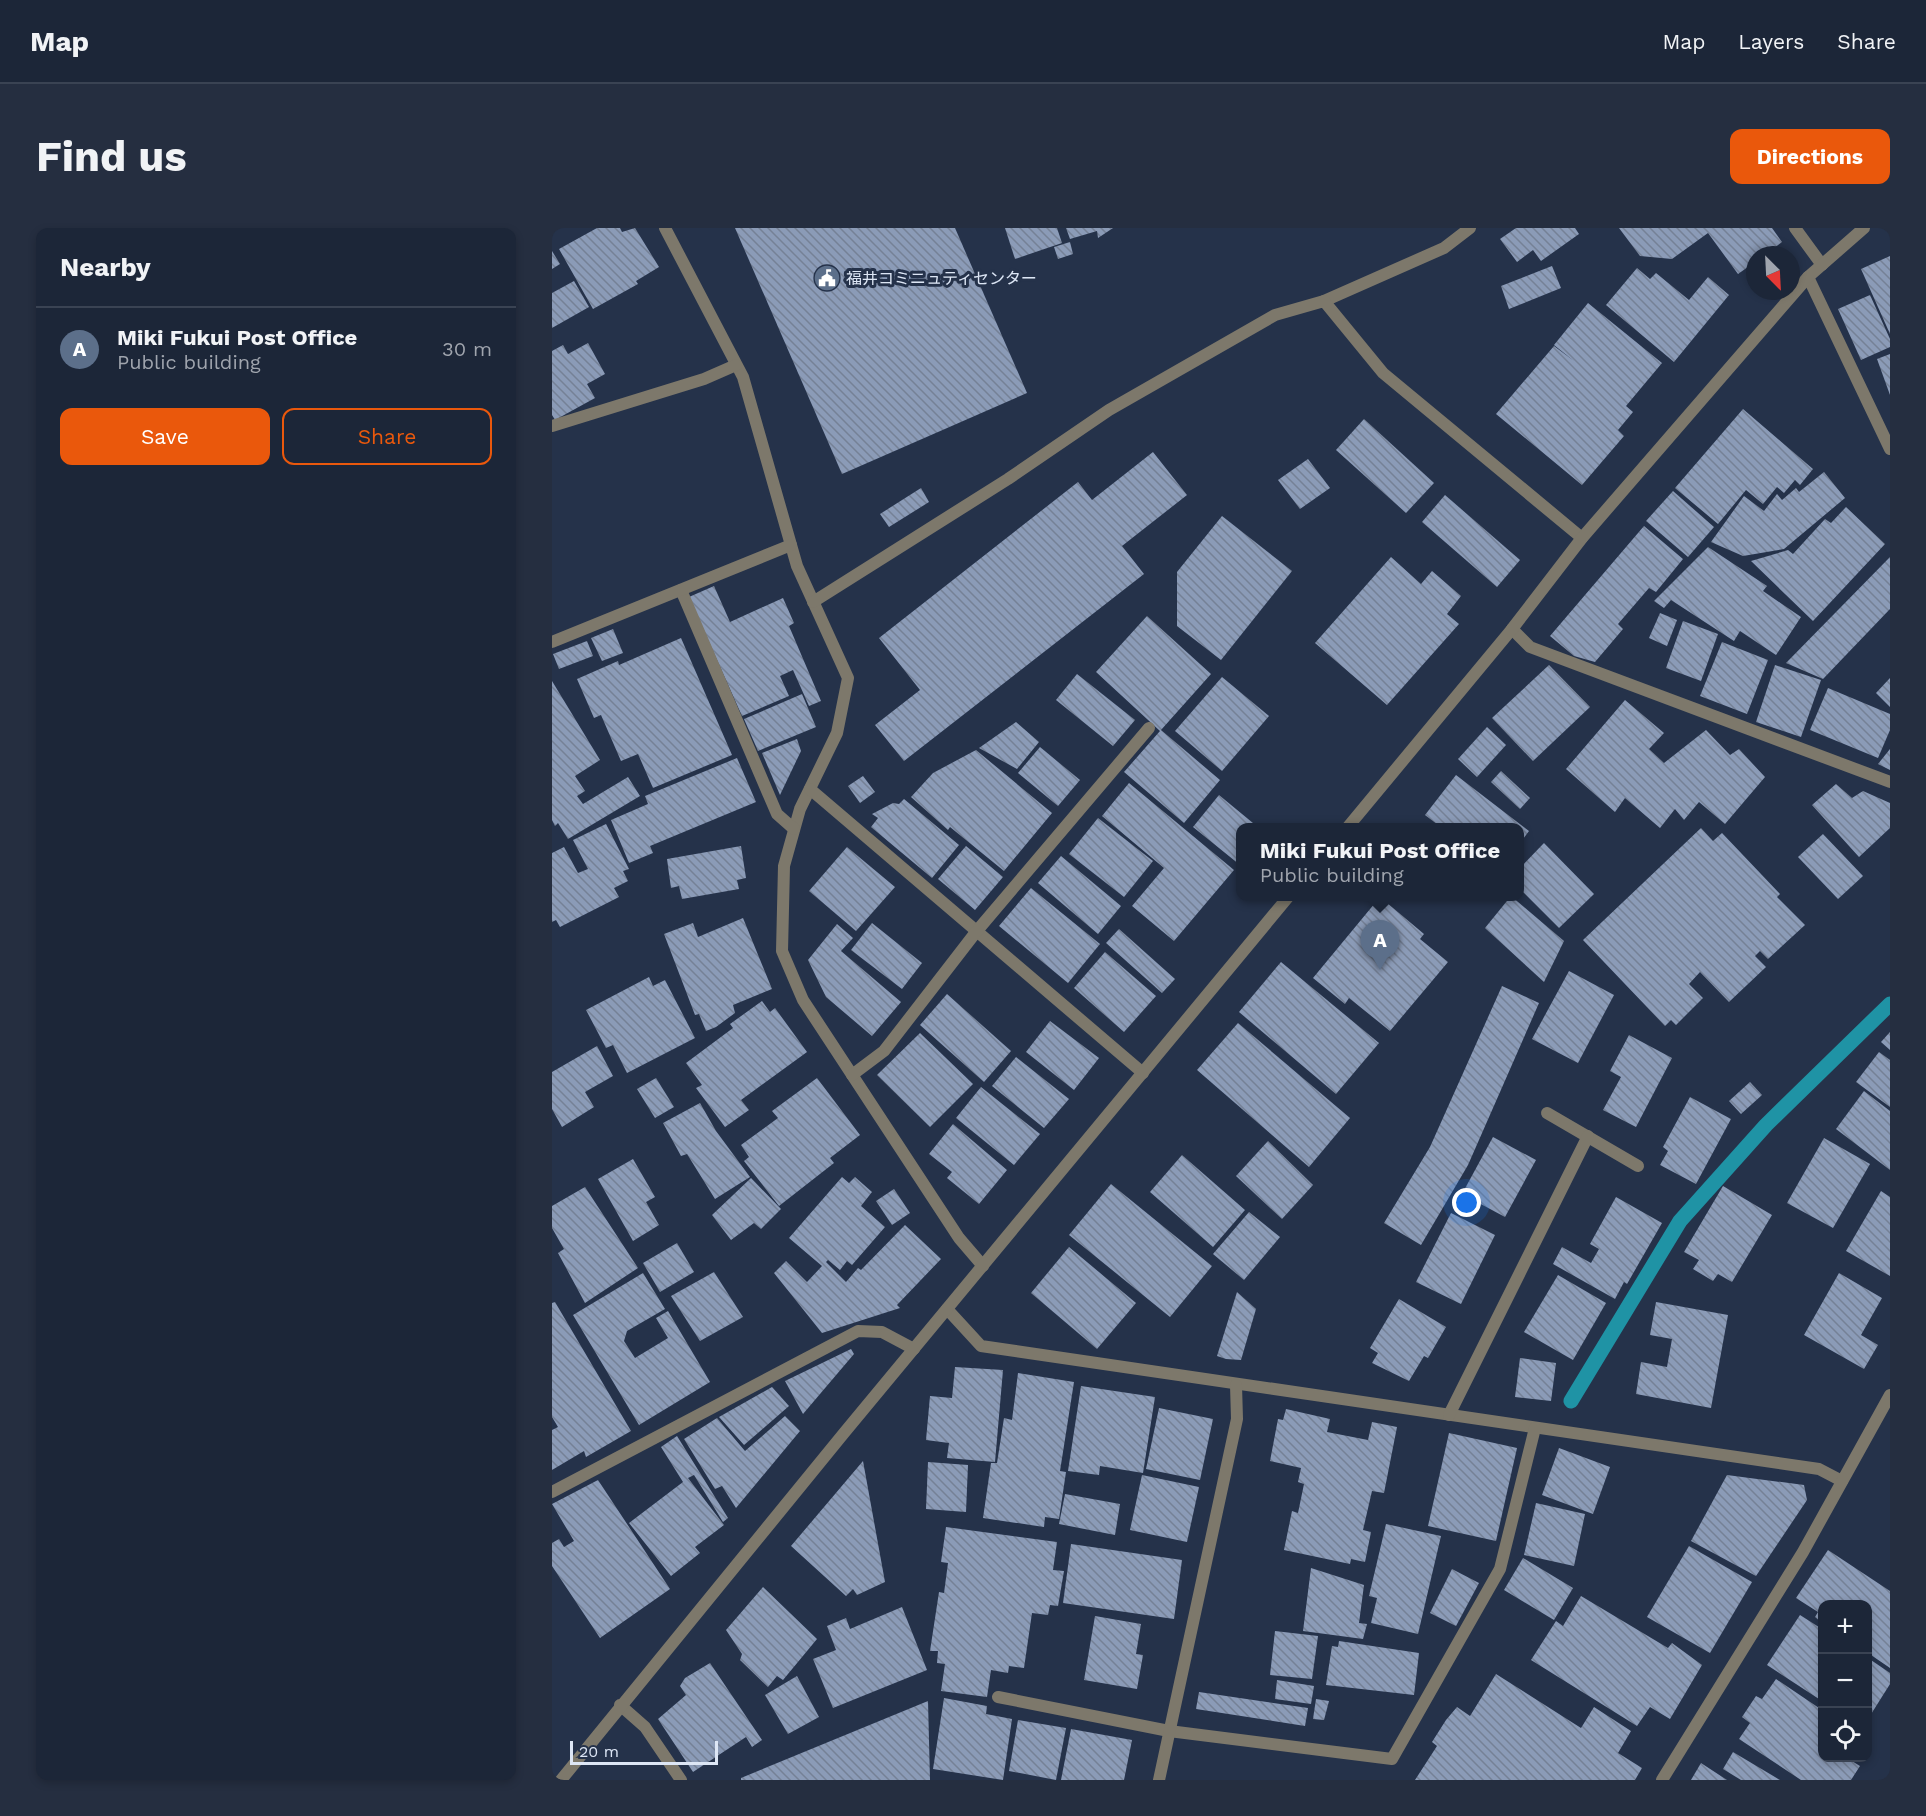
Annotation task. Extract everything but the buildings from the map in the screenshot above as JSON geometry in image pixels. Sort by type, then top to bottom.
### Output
[{"type":"street","points":[[665,228],[743,377],[791,544],[813,602],[848,678],[837,733],[794,829],[784,866],[782,951],[803,1000],[959,1238],[983,1266]]},
{"type":"street","points":[[813,602],[1008,478],[1109,410],[1275,315],[1324,301],[1444,248],[1470,228]]},
{"type":"street","points":[[1795,228],[1822,265]]},
{"type":"street","points":[[1351,823],[1512,629],[1582,538],[1808,277],[1864,228]]},
{"type":"street","points":[[1808,277],[1890,449]]},
{"type":"street","points":[[1324,301],[1383,373],[1582,538]]},
{"type":"street","points":[[552,426],[704,379],[736,365]]},
{"type":"street","points":[[552,642],[791,544]]},
{"type":"street","points":[[681,590],[777,813],[794,829]]},
{"type":"street","points":[[1512,629],[1530,647],[1890,782]]},
{"type":"street","points":[[852,1075],[884,1051],[976,932],[1149,728]]},
{"type":"street","points":[[810,789],[1143,1073]]},
{"type":"street","points":[[561,1780],[620,1705],[1286,901]]},
{"type":"street","points":[[1547,1113],[1638,1166]]},
{"type":"street","points":[[1449,1415],[1588,1136]]},
{"type":"street","points":[[947,1309],[981,1346],[1819,1469],[1842,1481]]},
{"type":"street","points":[[552,1491],[858,1331],[882,1332],[914,1349]]},
{"type":"street","points":[[1158,1780],[1237,1419],[1236,1385]]},
{"type":"street","points":[[1662,1780],[1803,1552],[1890,1395]]},
{"type":"street","points":[[998,1697],[1169,1731],[1392,1759],[1500,1569],[1535,1428]]},
{"type":"street","points":[[620,1705],[645,1727],[681,1780]]},
{"type":"waterway","points":[[1571,1401],[1680,1221],[1766,1125],[1890,1004]]},
{"type":"place","name":"福井コミニュティセンター","points":[[827,278]]},
{"type":"place","name":"Miki Fukui Post Office","points":[[1380,970]]}]
